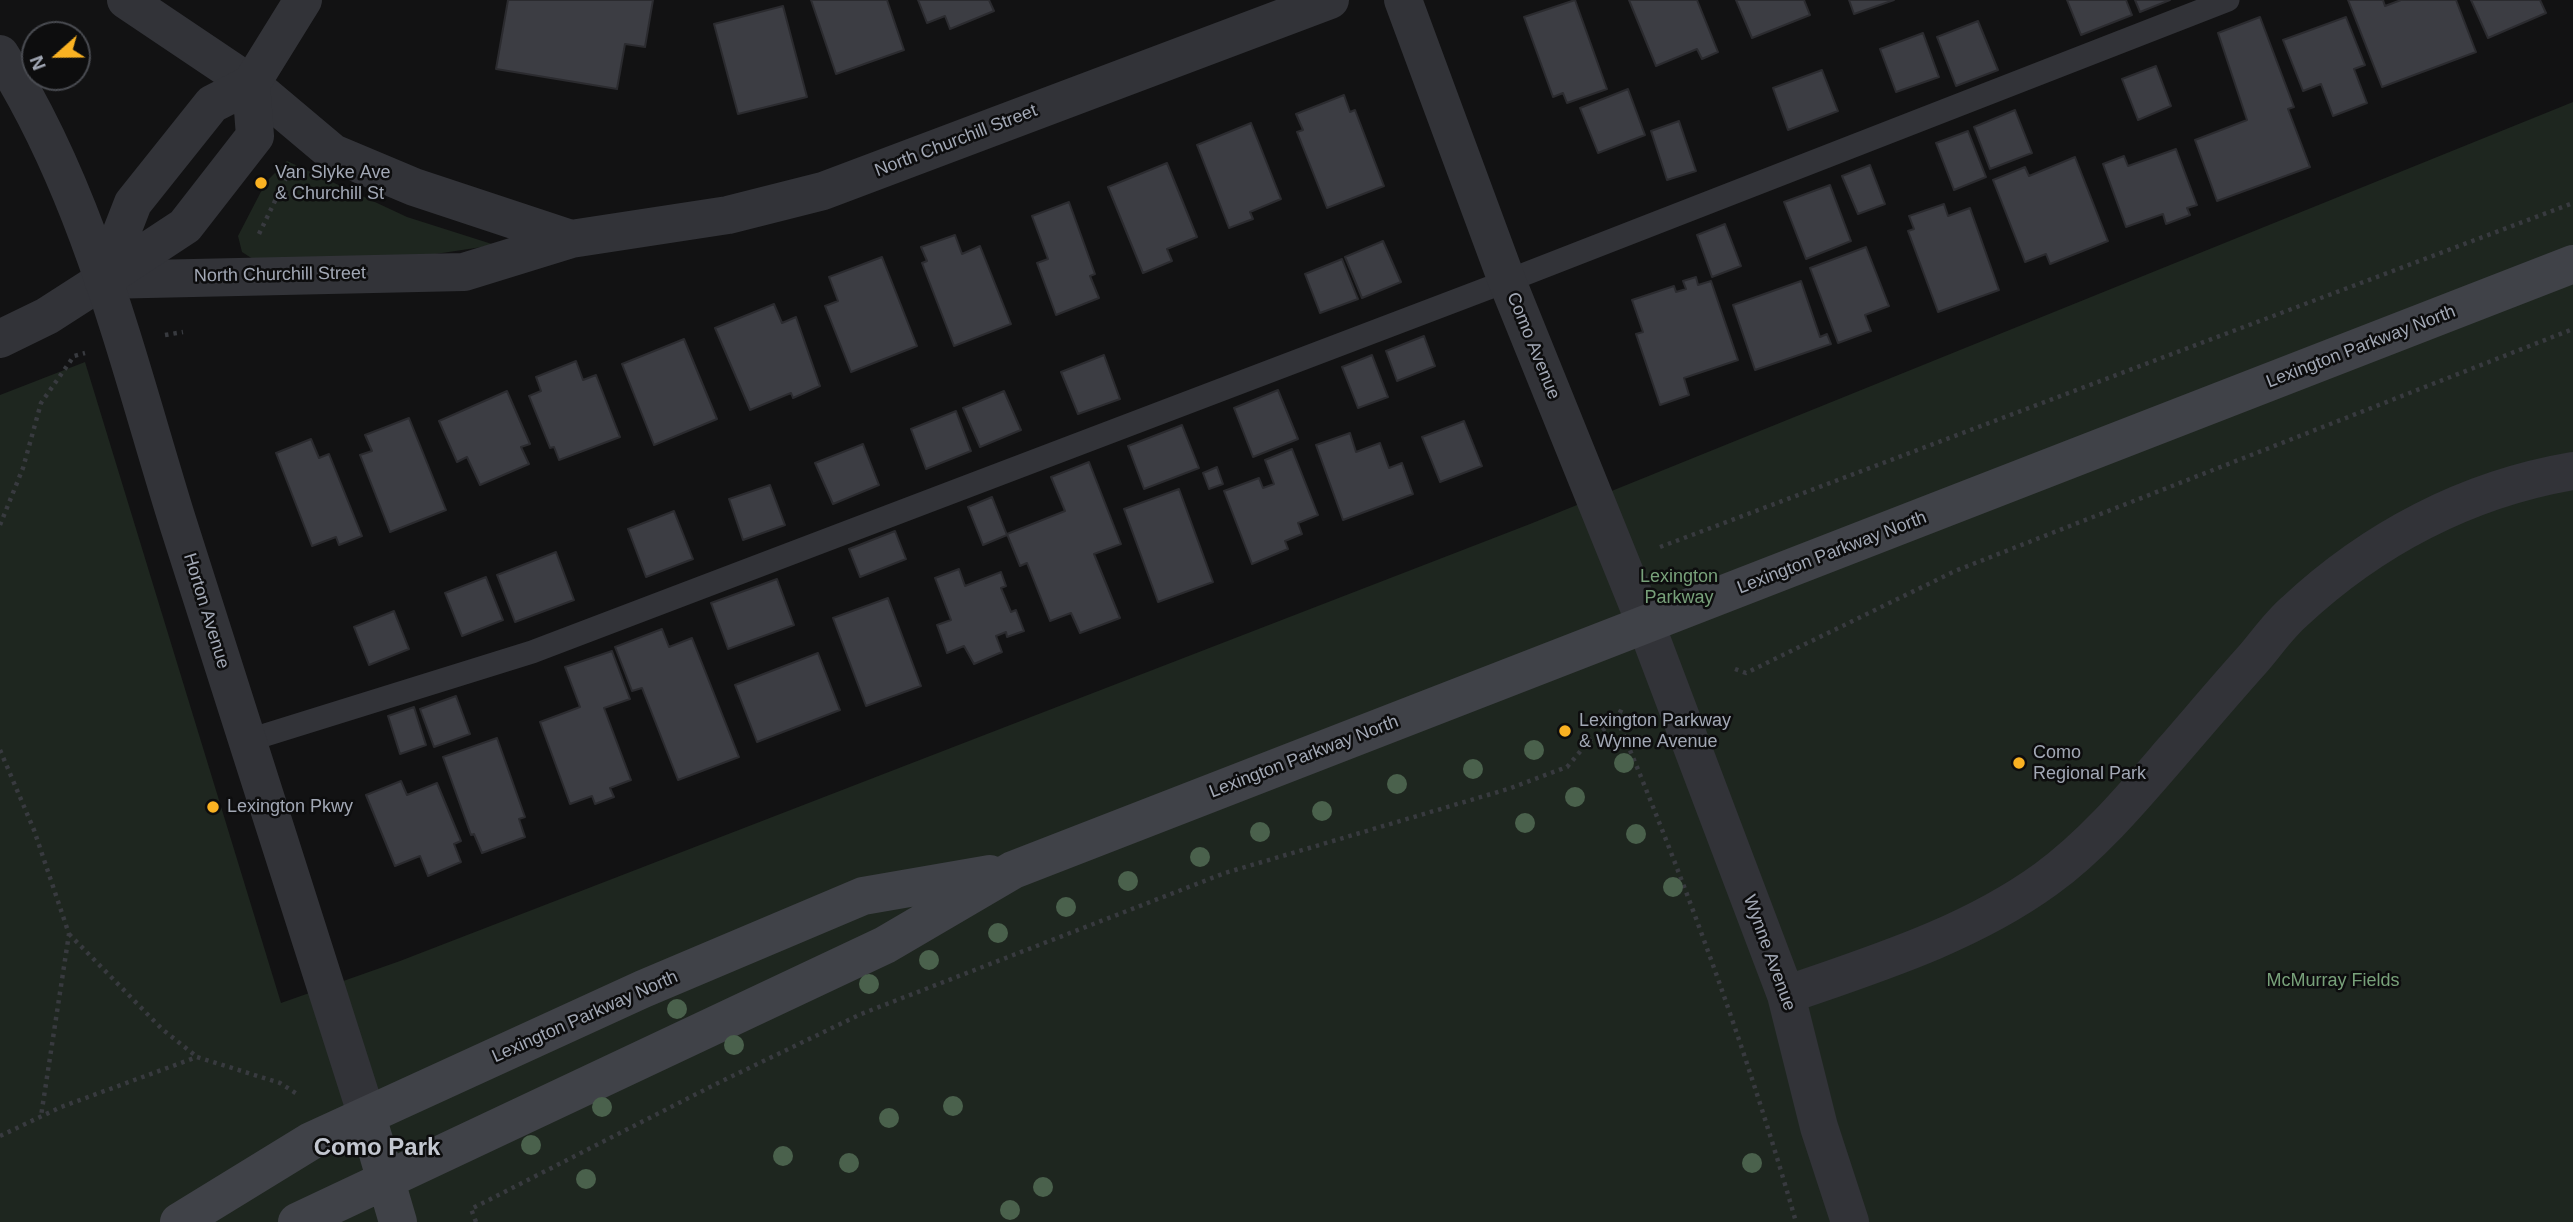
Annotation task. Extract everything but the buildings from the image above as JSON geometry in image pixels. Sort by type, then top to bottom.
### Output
[{"type":"main road","name":"Lexington Parkway North","points":[[297,1222],[385,1178],[886,945],[1013,870],[2573,264]]},
{"type":"main road","name":"Lexington Parkway North","points":[[179,1222],[311,1141],[643,989],[863,896],[1013,870]]},
{"type":"main road","name":"Horton Avenue","points":[[367,1116],[385,1178]]},
{"type":"main road","points":[[385,1178],[398,1222]]},
{"type":"street","name":"North Churchill Street","points":[[126,0],[251,84],[333,153],[414,187],[571,239]]},
{"type":"street","points":[[103,280],[132,203],[212,104],[251,84],[303,0]]},
{"type":"street","name":"North Churchill Street","points":[[103,280],[464,272],[571,239],[728,215],[822,191],[1330,0]]},
{"type":"street","name":"Como Avenue","points":[[1404,0],[1507,281],[1671,689]]},
{"type":"street","name":"Horton Avenue","points":[[0,54],[40,127],[73,201],[103,280],[246,740],[367,1116]]},
{"type":"street","points":[[0,339],[47,316],[185,226],[255,136],[251,84]]},
{"type":"street","points":[[1786,995],[1879,963],[1965,928],[2046,879],[2117,816],[2292,612],[2362,556],[2425,518],[2483,493],[2537,477],[2573,471]]},
{"type":"street","name":"Wynne Avenue","points":[[1671,689],[1786,995],[1819,1126],[1850,1222]]},
{"type":"lane","points":[[246,740],[532,652],[1507,281],[2228,0]]},
{"type":"path","points":[[256,241],[291,169]]},
{"type":"path","points":[[1660,547],[2573,202]]},
{"type":"path","points":[[1735,669],[1745,673],[1955,571],[2573,329]]},
{"type":"path","points":[[0,525],[23,468],[41,403],[74,356]]},
{"type":"path","points":[[475,1222],[471,1209],[718,1083],[861,1014],[1225,873],[1508,789],[1567,767],[1590,740],[1617,719],[1622,708]]},
{"type":"path","points":[[1617,719],[1656,810],[1759,1092],[1796,1222]]},
{"type":"path","points":[[0,750],[34,830],[69,934],[154,1021],[197,1057],[280,1083],[297,1094]]},
{"type":"path","points":[[41,1116],[69,934]]},
{"type":"path","points":[[0,1136],[41,1116],[145,1074],[197,1057]]},
{"type":"green space","points":[[2573,102],[2573,1222],[0,1222],[0,395],[85,362],[281,1003],[400,961],[1530,524]]},
{"type":"green space","points":[[287,161],[407,217],[495,245],[429,255],[253,259],[242,252],[238,236],[266,182]]},
{"type":"place","name":"Van Slyke Ave & Churchill St","points":[[261,183]]},
{"type":"place","name":"Lexington Parkway & Wynne Avenue","points":[[1565,731]]},
{"type":"place","name":"Como Regional Park","points":[[2019,763]]},
{"type":"place","name":"Lexington Pkwy","points":[[213,807]]},
{"type":"district","name":"Como Park","points":[[377,1148]]},
{"type":"park label","name":"Lexington Parkway","points":[[1679,587]]},
{"type":"park label","name":"McMurray Fields","points":[[2333,981]]}]
